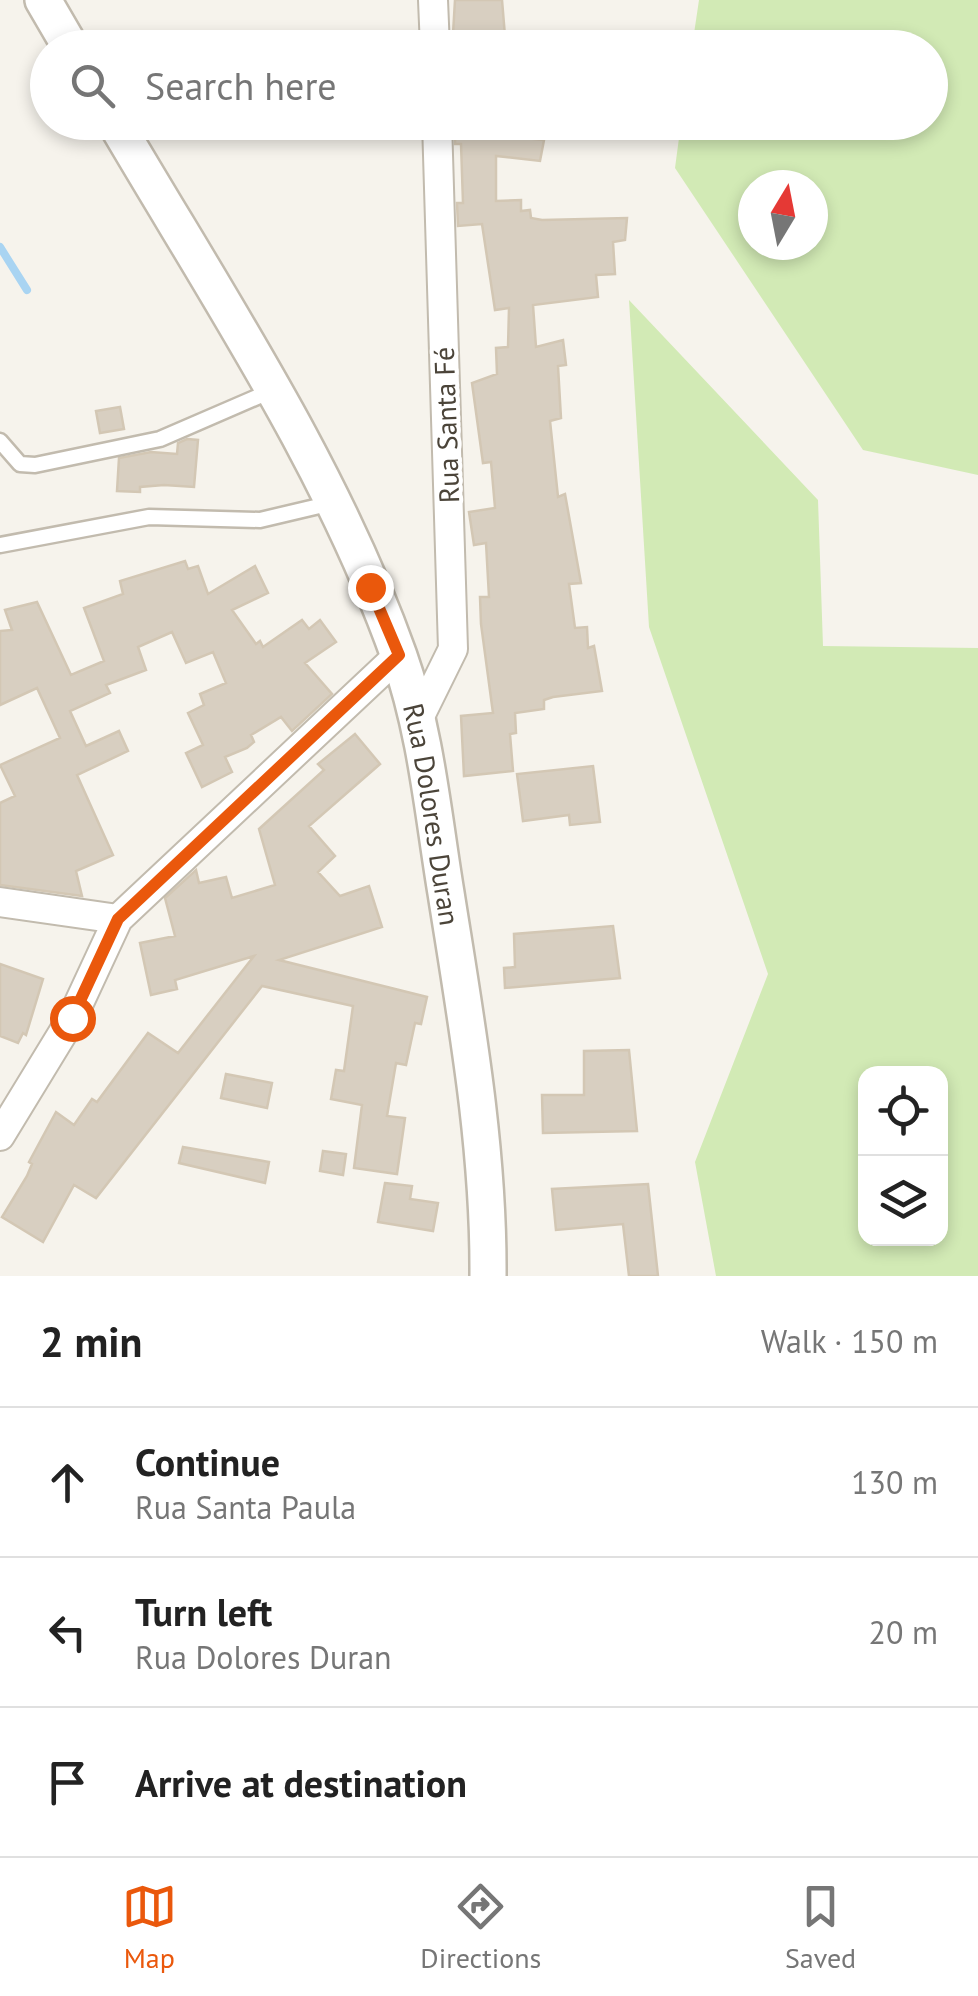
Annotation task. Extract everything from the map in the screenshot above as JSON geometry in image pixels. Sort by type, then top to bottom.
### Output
[{"type":"street","points":[[43,0],[60,30]]},
{"type":"street","points":[[433,0],[434,30]]},
{"type":"street","name":"Rua Dolores Duran","points":[[126,140],[276,390],[332,503],[399,655],[418,720],[489,1196],[488,1276]]},
{"type":"street","name":"Rua Santa Fé","points":[[418,720],[453,648],[438,140]]},
{"type":"street","points":[[0,1136],[72,1018],[118,919],[399,655]]},
{"type":"street","points":[[0,902],[118,919]]},
{"type":"lane","points":[[0,440],[20,464],[36,465],[160,439],[276,390]]},
{"type":"lane","points":[[0,545],[149,517],[260,520],[332,503]]},
{"type":"green space","points":[[699,0],[978,0],[978,475],[863,450],[675,168],[679,140],[948,140],[948,30],[695,30]]},
{"type":"green space","points":[[629,300],[818,500],[823,646],[978,648],[978,1276],[716,1276],[695,1162],[768,974],[649,627]]},
{"type":"building","points":[[455,0],[502,0],[504,30],[453,30]]},
{"type":"building","points":[[455,140],[544,140],[540,161],[496,156],[496,201],[521,200],[521,211],[530,210],[531,218],[542,220],[627,218],[625,240],[613,242],[615,274],[596,275],[598,297],[533,305],[536,347],[563,340],[566,365],[558,366],[561,418],[550,421],[558,497],[565,494],[581,583],[569,584],[575,628],[587,627],[588,648],[594,646],[602,691],[553,697],[544,700],[544,709],[515,713],[516,733],[510,734],[513,771],[464,776],[461,716],[493,713],[481,624],[480,597],[489,597],[486,543],[474,545],[469,512],[495,508],[491,462],[483,463],[472,383],[497,374],[496,348],[508,347],[509,308],[495,310],[482,224],[458,226],[457,203],[463,203],[461,144],[455,144]]},
{"type":"building","points":[[120,407],[124,429],[100,433],[96,411]]},
{"type":"building","points":[[198,440],[194,487],[164,485],[140,487],[140,492],[117,491],[119,458],[151,452],[177,454],[178,443]]},
{"type":"building","points":[[185,561],[188,569],[198,566],[208,594],[255,566],[268,593],[232,610],[256,644],[260,641],[263,647],[302,620],[309,629],[320,620],[336,642],[305,663],[332,694],[292,731],[281,717],[251,735],[254,742],[247,748],[225,757],[232,772],[202,787],[186,753],[203,745],[188,713],[204,705],[200,694],[226,683],[213,652],[186,663],[172,632],[138,647],[146,670],[106,685],[110,693],[70,711],[86,746],[119,731],[128,751],[77,775],[113,855],[76,871],[82,896],[0,885],[0,803],[15,796],[0,765],[60,738],[37,688],[0,705],[0,631],[12,630],[5,610],[37,602],[71,675],[104,661],[84,608],[123,594],[120,581]]},
{"type":"building","points":[[355,734],[380,764],[309,826],[335,856],[318,872],[340,896],[369,886],[382,927],[279,960],[427,997],[421,1024],[415,1023],[406,1065],[396,1063],[387,1116],[405,1118],[397,1174],[354,1168],[362,1105],[331,1099],[336,1070],[344,1071],[353,1006],[262,986],[96,1198],[74,1185],[43,1242],[2,1217],[27,1176],[32,1164],[29,1162],[56,1112],[74,1125],[92,1099],[97,1102],[148,1033],[178,1053],[254,956],[175,980],[177,989],[151,995],[140,943],[175,936],[165,898],[196,870],[199,883],[226,877],[232,898],[275,885],[259,829],[324,770],[318,764]]},
{"type":"building","points":[[593,766],[600,822],[570,825],[569,815],[523,821],[517,774]]},
{"type":"building","points":[[613,926],[620,978],[505,988],[504,968],[515,967],[514,934]]},
{"type":"building","points":[[0,964],[43,979],[26,1035],[23,1033],[18,1043],[0,1036]]},
{"type":"building","points":[[629,1050],[637,1131],[543,1133],[542,1095],[584,1095],[584,1051]]},
{"type":"building","points":[[226,1074],[272,1083],[267,1108],[221,1098]]},
{"type":"building","points":[[183,1147],[269,1162],[265,1183],[179,1163]]},
{"type":"building","points":[[323,1151],[346,1154],[343,1175],[320,1171]]},
{"type":"building","points":[[385,1183],[412,1186],[410,1199],[438,1203],[433,1231],[378,1222]]},
{"type":"building","points":[[648,1184],[658,1276],[629,1276],[623,1224],[556,1230],[552,1189]]},
{"type":"waterway","points":[[0,247],[27,290]]},
{"type":"route","points":[[72,1018],[118,919],[368,689],[399,655],[370,587]]}]
